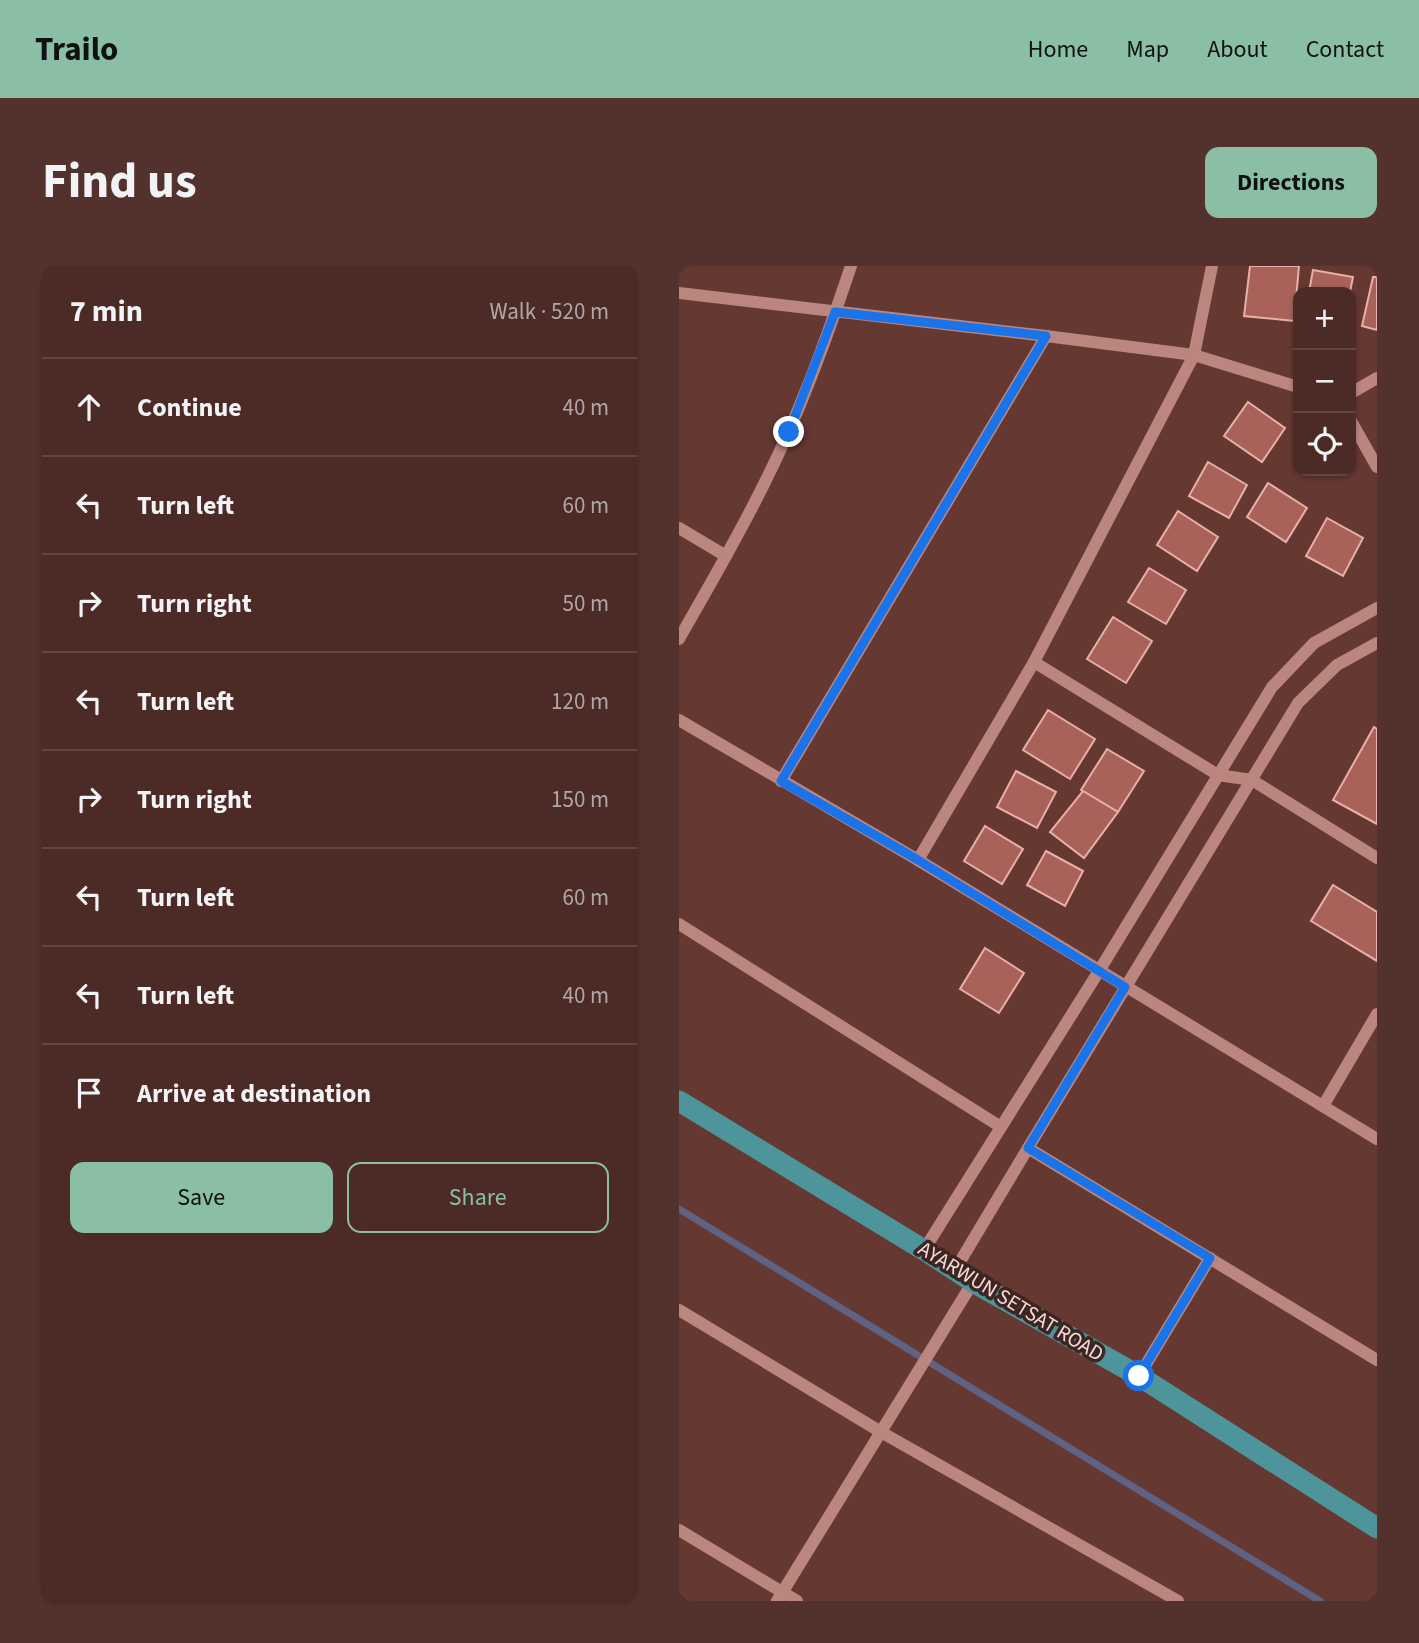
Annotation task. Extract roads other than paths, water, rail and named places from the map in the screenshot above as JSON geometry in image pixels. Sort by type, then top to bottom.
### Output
[{"type":"main road","name":"AYARWUN SETSAT ROAD","points":[[679,1101],[964,1276],[1139,1376],[1377,1528]]},
{"type":"street","points":[[679,639],[765,484],[789,432],[851,266]]},
{"type":"street","points":[[918,860],[1034,662],[1194,355],[1212,266]]},
{"type":"street","points":[[679,293],[1194,355],[1293,385]]},
{"type":"street","points":[[781,781],[1046,336]]},
{"type":"street","points":[[1356,390],[1377,378]]},
{"type":"street","points":[[1356,430],[1377,467]]},
{"type":"street","points":[[679,528],[726,556]]},
{"type":"street","points":[[924,1250],[1099,971],[1272,687],[1314,643],[1377,608]]},
{"type":"street","points":[[780,1597],[934,1347],[964,1276],[1028,1148],[1298,704],[1337,666],[1377,643]]},
{"type":"street","points":[[1034,662],[1218,775],[1252,780],[1377,858]]},
{"type":"street","points":[[679,720],[918,860],[1377,1139]]},
{"type":"street","points":[[679,924],[1001,1126]]},
{"type":"street","points":[[1323,1107],[1377,1014]]},
{"type":"street","points":[[1028,1148],[1377,1360]]},
{"type":"street","points":[[1139,1376],[1210,1258]]},
{"type":"street","points":[[679,1310],[881,1432],[1178,1601]]},
{"type":"street","points":[[679,1530],[780,1597],[797,1601]]},
{"type":"waterway","points":[[679,1209],[1320,1601]]}]
